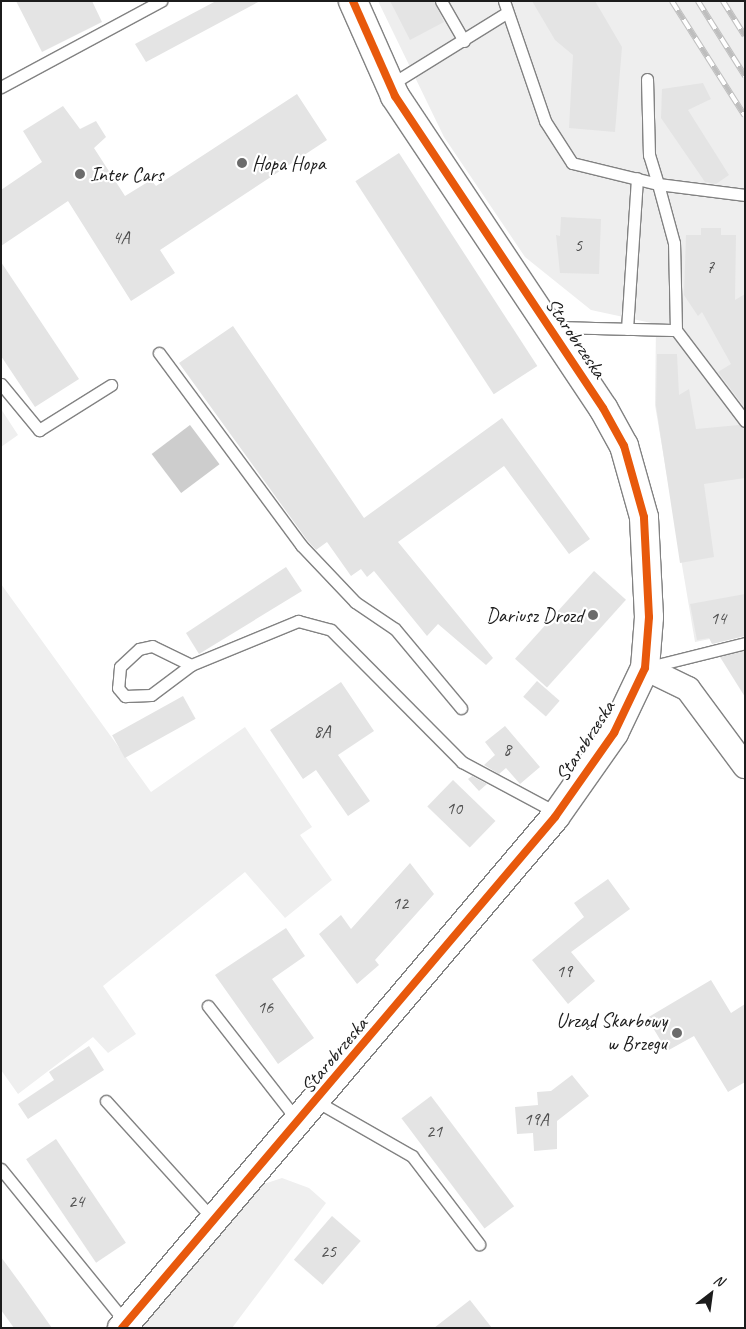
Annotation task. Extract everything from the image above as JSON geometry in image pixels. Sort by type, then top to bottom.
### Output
[{"type":"street","name":"Starobrzeska","points":[[124,1325],[316,1101],[557,813],[614,733],[644,668],[649,617],[644,517],[624,446],[550,327],[390,85],[353,1]]},
{"type":"street","points":[[644,668],[688,689],[745,766]]},
{"type":"lane","points":[[1,88],[161,1]]},
{"type":"lane","points":[[441,1],[464,41]]},
{"type":"lane","points":[[504,1],[506,13],[545,121],[572,164],[658,184],[745,195]]},
{"type":"lane","points":[[390,85],[464,41],[506,13]]},
{"type":"lane","points":[[647,78],[649,155],[674,243],[676,330],[745,421]]},
{"type":"lane","points":[[626,329],[637,178]]},
{"type":"lane","points":[[550,327],[676,330]]},
{"type":"lane","points":[[159,354],[301,545],[355,602],[395,629],[461,708]]},
{"type":"lane","points":[[1,384],[39,430],[111,385]]},
{"type":"lane","points":[[191,665],[152,646],[139,649],[120,667],[118,688],[126,696],[151,695],[191,665],[298,621],[330,630],[462,762],[557,813]]},
{"type":"lane","points":[[644,668],[745,643]]},
{"type":"lane","points":[[208,1006],[298,1122]]},
{"type":"lane","points":[[106,1101],[214,1220]]},
{"type":"lane","points":[[316,1101],[412,1156],[480,1244]]},
{"type":"lane","points":[[1,1169],[124,1325]]},
{"type":"shaded area","points":[[378,1],[745,1],[745,632],[695,642],[655,405],[656,324],[591,310],[525,257],[444,137]]},
{"type":"shaded area","points":[[1,409],[18,435],[1,447]]},
{"type":"shaded area","points":[[190,425],[219,464],[181,493],[152,454]]},
{"type":"shaded area","points":[[1,584],[151,792],[245,727],[312,827],[300,835],[332,880],[285,918],[245,872],[103,986],[136,1034],[108,1053],[93,1037],[18,1094],[1,1070]]},
{"type":"shaded area","points":[[282,1178],[309,1188],[326,1203],[232,1328],[138,1328],[261,1185]]},
{"type":"building","points":[[16,1],[92,1],[102,22],[42,52]]},
{"type":"building","points":[[216,1],[260,1],[146,62],[135,44]]},
{"type":"building","points":[[390,1],[434,1],[444,22],[410,40]]},
{"type":"building","points":[[532,1],[595,1],[622,47],[615,132],[569,128],[573,55],[555,40]]},
{"type":"building","points":[[703,83],[711,99],[688,110],[729,175],[716,184],[705,182],[661,118],[662,89]]},
{"type":"building","points":[[297,94],[327,140],[160,250],[175,273],[131,301],[68,201],[1,246],[1,190],[42,162],[23,131],[63,106],[80,129],[96,121],[106,137],[94,148],[125,196],[151,180],[156,186]]},
{"type":"building","points":[[399,153],[537,366],[494,394],[355,181]]},
{"type":"building","points":[[561,217],[601,219],[599,274],[560,273],[556,235],[560,236]]},
{"type":"building","points":[[701,228],[721,228],[721,235],[736,235],[735,300],[745,294],[745,408],[718,372],[731,364],[702,312],[698,316],[684,295],[686,235],[701,235]]},
{"type":"building","points":[[1,262],[79,379],[35,407],[1,356]]},
{"type":"building","points":[[233,326],[364,518],[502,418],[590,539],[569,554],[504,466],[398,542],[493,658],[486,665],[438,624],[427,636],[374,571],[367,577],[361,569],[351,576],[327,542],[316,550],[307,540],[179,363]]},
{"type":"building","points":[[657,354],[677,354],[679,395],[689,389],[696,429],[739,425],[745,428],[745,478],[704,484],[714,557],[680,563],[656,406]]},
{"type":"building","points":[[286,567],[302,591],[199,654],[186,633]]},
{"type":"building","points":[[594,571],[626,600],[547,687],[515,659]]},
{"type":"building","points":[[745,594],[745,636],[712,644],[709,638],[697,640],[690,604]]},
{"type":"building","points":[[745,651],[745,697],[720,657]]},
{"type":"building","points":[[537,681],[560,701],[546,717],[523,697]]},
{"type":"building","points":[[341,682],[374,731],[338,755],[370,801],[348,816],[316,770],[303,779],[270,730]]},
{"type":"building","points":[[183,696],[196,719],[125,758],[112,735]]},
{"type":"building","points":[[505,726],[540,767],[520,784],[506,768],[499,774],[484,765],[495,755],[485,742]]},
{"type":"building","points":[[472,776],[487,784],[479,791],[468,779]]},
{"type":"building","points":[[453,780],[495,821],[470,848],[427,807]]},
{"type":"building","points":[[410,863],[434,894],[375,960],[379,965],[357,984],[319,934],[341,915],[351,929]]},
{"type":"building","points":[[608,879],[630,909],[571,952],[595,981],[568,1004],[532,960],[584,917],[574,903]]},
{"type":"building","points":[[286,928],[305,956],[272,979],[314,1038],[278,1064],[215,975]]},
{"type":"building","name":"Urząd Skarbowy w Brzegu","points":[[711,980],[731,1013],[745,1004],[745,1082],[728,1092],[694,1036],[667,1051],[647,1018]]},
{"type":"building","points":[[89,1046],[104,1070],[28,1119],[18,1104],[54,1080],[49,1072]]},
{"type":"building","points":[[572,1075],[589,1096],[557,1121],[557,1149],[534,1151],[533,1133],[517,1134],[515,1107],[538,1105],[537,1092],[551,1091]]},
{"type":"building","points":[[431,1096],[514,1206],[485,1228],[401,1118]]},
{"type":"building","points":[[56,1139],[126,1243],[96,1263],[26,1159]]},
{"type":"building","points":[[332,1216],[361,1241],[323,1285],[294,1260]]},
{"type":"building","points":[[1,1257],[52,1328],[14,1328],[1,1310]]},
{"type":"building","points":[[470,1300],[492,1328],[434,1328]]},
{"type":"railway","points":[[672,1],[745,116]]},
{"type":"railway","points":[[698,1],[745,76]]},
{"type":"railway","points":[[723,1],[745,36]]},
{"type":"cycle path","points":[[122,1328],[555,817],[614,733],[645,668],[649,617],[644,517],[624,446],[603,408],[395,96],[353,1]]},
{"type":"place","name":"Hopa Hopa","points":[[242,163]]},
{"type":"place","name":"Inter Cars","points":[[80,174]]},
{"type":"place","name":"Dariusz Drozd","points":[[593,615]]},
{"type":"place","name":"Urząd Skarbowy w Brzegu","points":[[677,1033]]}]
